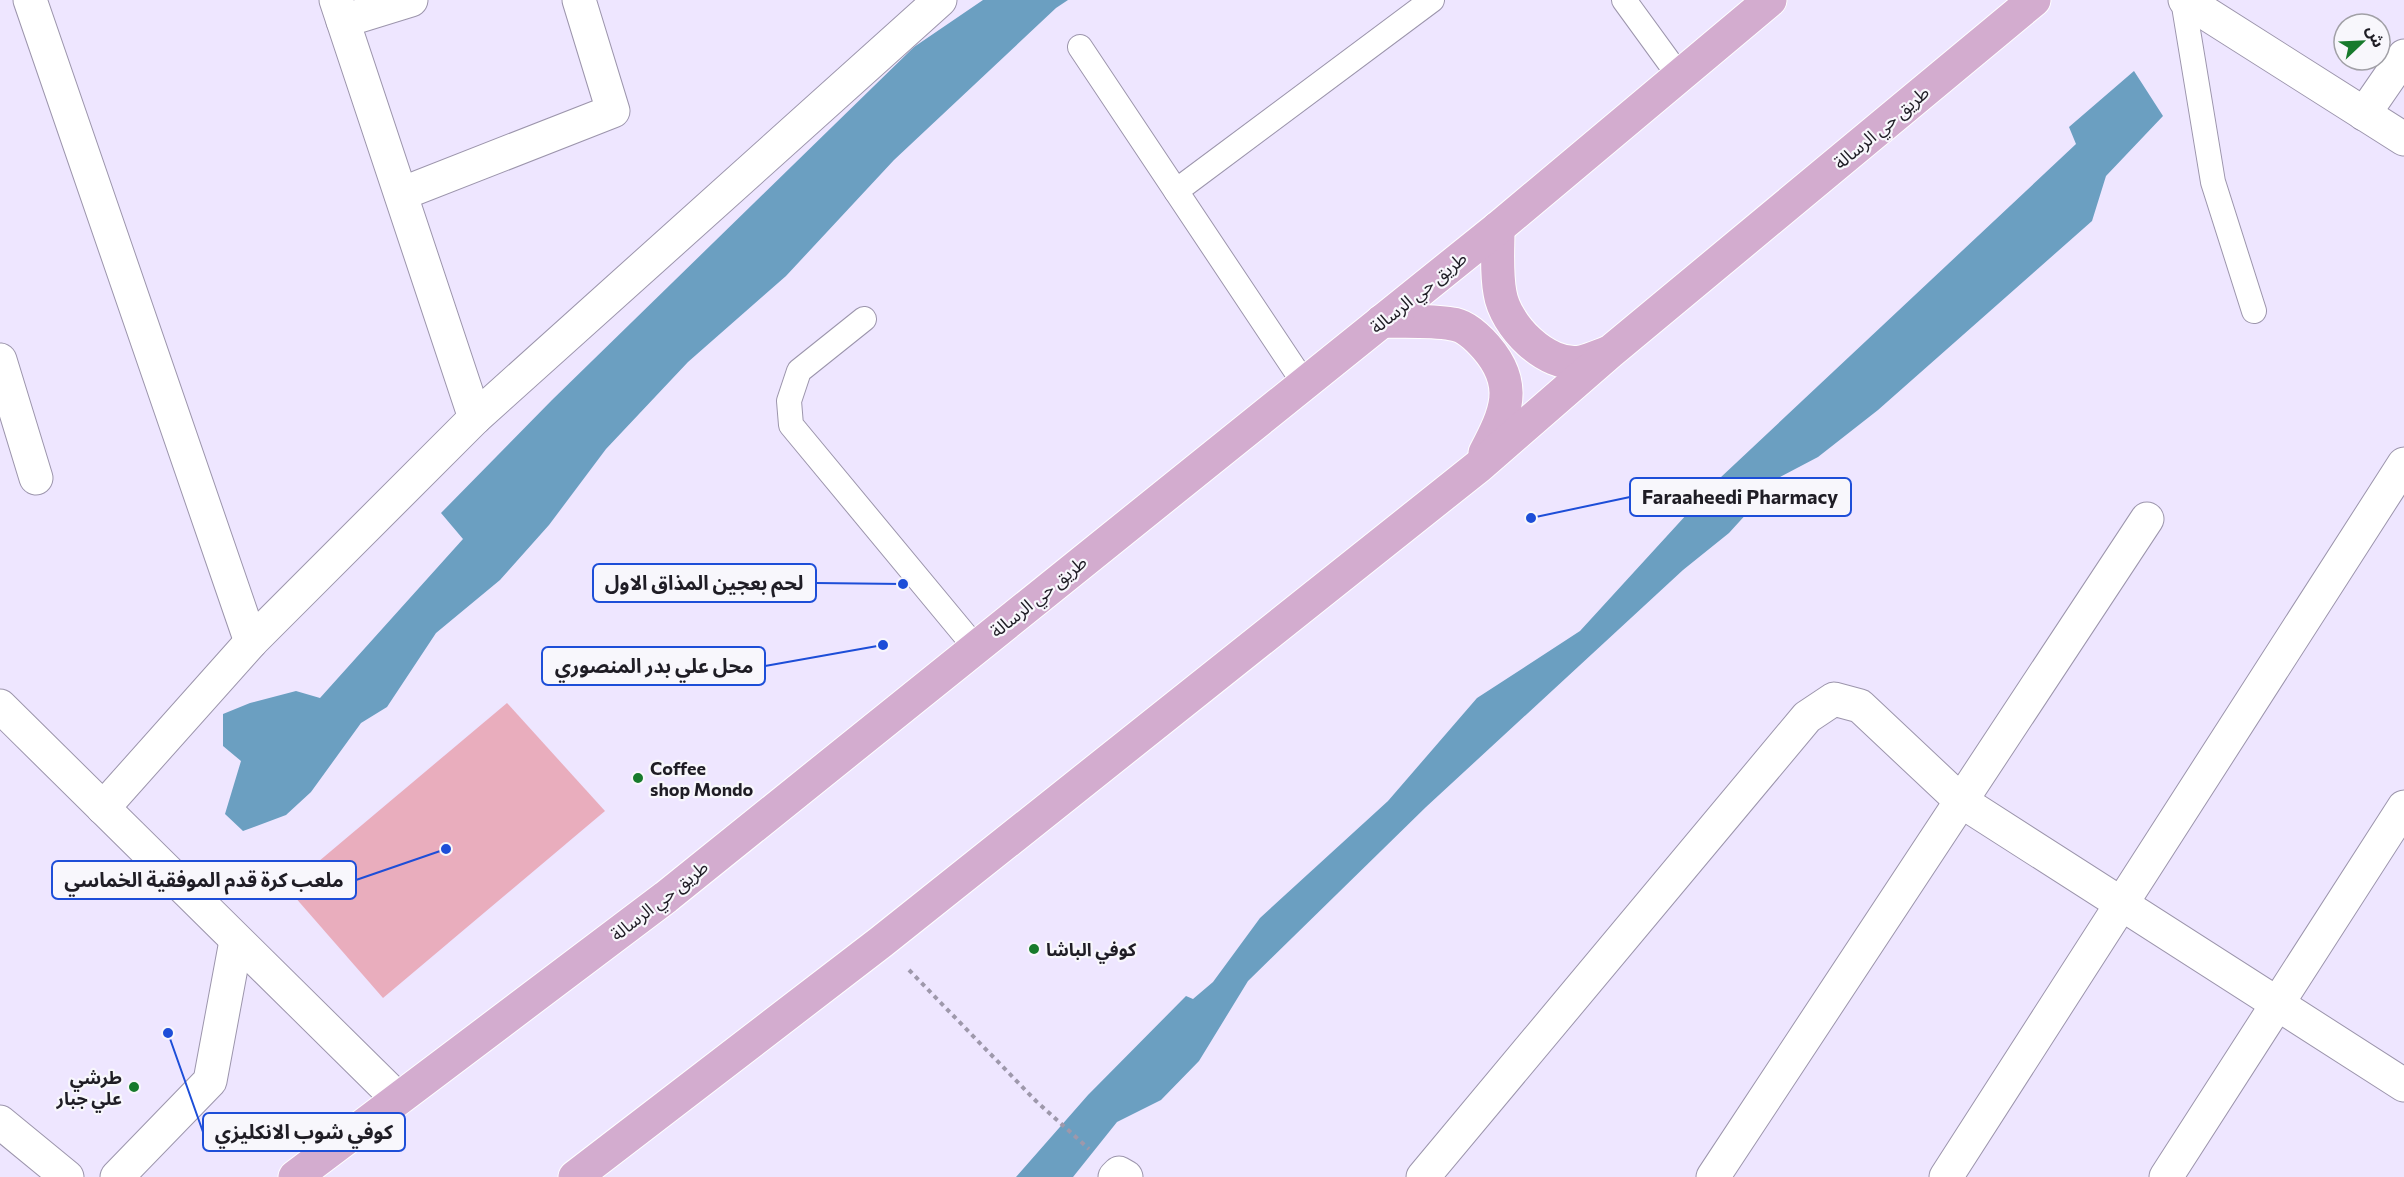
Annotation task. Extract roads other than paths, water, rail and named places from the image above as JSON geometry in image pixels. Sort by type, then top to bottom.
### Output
[{"type":"main road","name":"طريق حي الرسالة","points":[[295,1177],[666,897],[1498,228],[1770,0]]},
{"type":"main road","name":"طريق حي الرسالة","points":[[575,1177],[881,942],[1479,466],[1610,352],[2034,0]]},
{"type":"main road","points":[[1498,228],[1500,293],[1509,320],[1527,342],[1551,356],[1579,363],[1610,352]]},
{"type":"main road","points":[[1382,321],[1454,324],[1477,337],[1499,363],[1508,390],[1502,419],[1479,466]]},
{"type":"street","points":[[30,0],[251,642]]},
{"type":"street","points":[[411,0],[340,11],[475,418]]},
{"type":"street","points":[[401,194],[613,111],[579,0]]},
{"type":"street","points":[[103,808],[251,642],[475,418],[940,0]]},
{"type":"street","points":[[2184,0],[2404,139]]},
{"type":"street","points":[[2364,114],[2404,56]]},
{"type":"street","points":[[0,360],[36,478]]},
{"type":"street","points":[[1947,1177],[2404,464]]},
{"type":"street","points":[[1713,1177],[2147,519]]},
{"type":"street","points":[[1423,1177],[1807,717],[1834,699],[1860,706],[1961,801],[2404,1085]]},
{"type":"street","points":[[0,706],[398,1099]]},
{"type":"street","points":[[2166,1177],[2404,807]]},
{"type":"street","points":[[117,1177],[210,1081],[236,941]]},
{"type":"street","points":[[0,1122],[67,1177]]},
{"type":"street","points":[[1106,1166],[1126,1177]]},
{"type":"lane","points":[[1176,191],[1432,0]]},
{"type":"lane","points":[[1624,0],[1680,77]]},
{"type":"lane","points":[[2184,0],[2213,182],[2254,311]]},
{"type":"lane","points":[[1080,47],[1304,383]]},
{"type":"lane","points":[[864,319],[799,371],[789,401],[791,425],[975,647]]},
{"type":"water","points":[[983,0],[1068,0],[1056,8],[894,160],[786,276],[688,362],[606,449],[549,525],[500,580],[436,633],[387,707],[361,723],[311,792],[286,815],[243,831],[225,814],[241,761],[223,746],[223,714],[250,703],[296,691],[320,698],[463,539],[441,513],[552,400],[914,47]]},
{"type":"water","points":[[2134,71],[2163,116],[2106,176],[2092,221],[1878,410],[1818,457],[1780,477],[1729,533],[1683,570],[1426,807],[1248,981],[1199,1061],[1161,1100],[1117,1122],[1073,1177],[1016,1177],[1088,1095],[1186,996],[1193,999],[1213,982],[1260,918],[1388,801],[1477,698],[1580,631],[1720,478],[2076,144],[2069,127]]},
{"type":"place","name":"Faraaheedi Pharmacy","points":[[1531,518]]},
{"type":"place","name":"لحم بعجين المذاق الاول","points":[[903,584]]},
{"type":"place","name":"محل علي بدر المنصوري","points":[[883,645]]},
{"type":"place","name":"Coffee shop Mondo","points":[[638,778]]},
{"type":"place","name":"ملعب كرة قدم الموفقية الخماسي","points":[[446,849]]},
{"type":"place","name":"كوفي الباشا","points":[[1034,949]]},
{"type":"place","name":"كوفي شوب الانكليزي","points":[[168,1033]]},
{"type":"place","name":"طرشي علي جبار","points":[[134,1087]]}]
